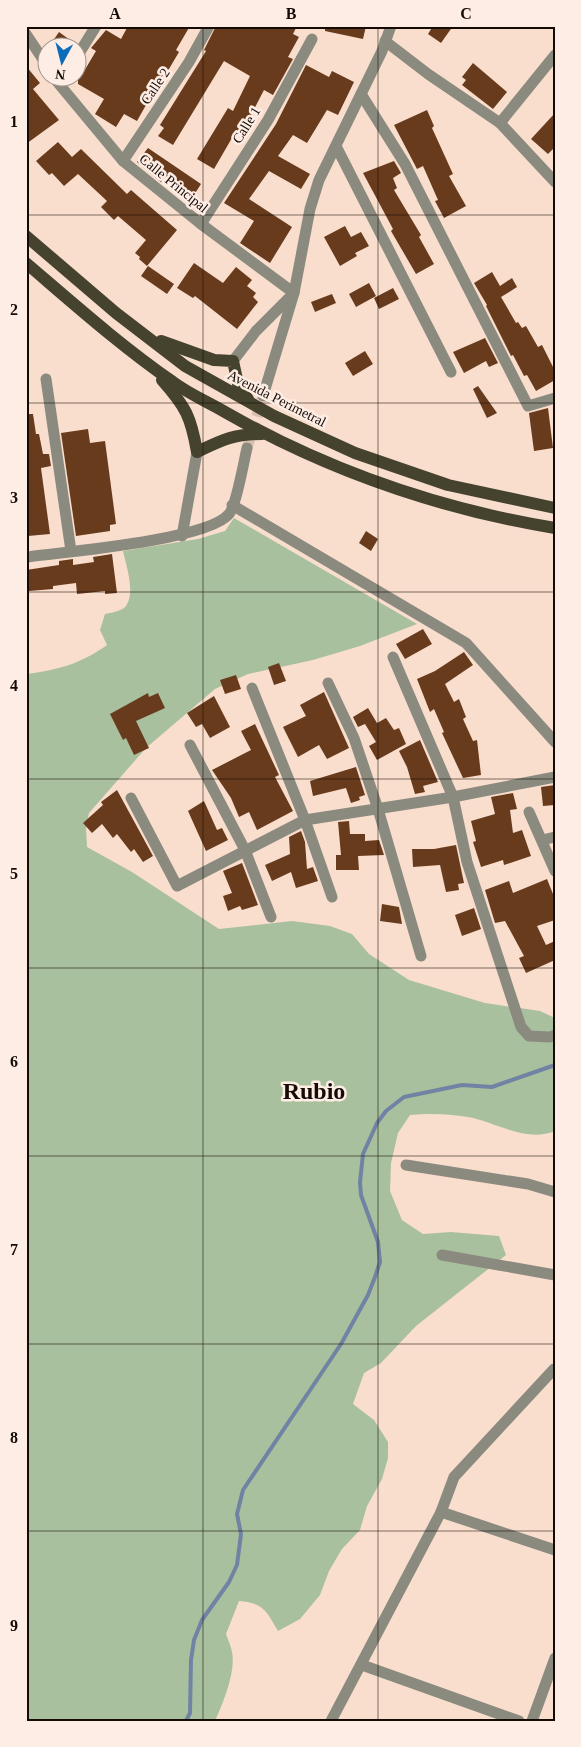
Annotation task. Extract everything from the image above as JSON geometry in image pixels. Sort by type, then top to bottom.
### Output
[{"type":"main road","name":"Avenida Perimetral","points":[[26,236],[145,335],[186,366],[274,416],[355,453],[448,485],[555,508]]},
{"type":"main road","points":[[26,264],[103,329],[174,383],[265,434],[348,472],[442,504],[555,528]]},
{"type":"main road","points":[[145,335],[188,353],[214,360],[233,361],[238,384],[250,403]]},
{"type":"main road","points":[[144,360],[176,396],[191,421],[197,452],[229,436],[265,434]]},
{"type":"street","points":[[88,39],[96,26]]},
{"type":"street","name":"Calle 2","points":[[123,161],[189,62],[209,26]]},
{"type":"street","points":[[263,396],[294,293],[310,209],[319,180],[361,94],[391,26]]},
{"type":"street","points":[[26,34],[38,52]]},
{"type":"street","name":"Calle 1","points":[[201,224],[268,120],[312,39]]},
{"type":"street","points":[[385,41],[428,74],[500,123],[555,182]]},
{"type":"street","points":[[500,123],[555,56]]},
{"type":"street","name":"Calle Principal","points":[[64,88],[123,161],[201,224],[294,293]]},
{"type":"street","points":[[361,94],[405,164],[528,406],[555,398]]},
{"type":"street","points":[[336,146],[451,372]]},
{"type":"street","points":[[233,361],[256,331],[294,293]]},
{"type":"street","points":[[46,379],[71,551]]},
{"type":"street","points":[[26,557],[182,536],[212,527],[229,514],[248,448]]},
{"type":"street","points":[[182,536],[197,452]]},
{"type":"street","points":[[232,505],[466,643],[555,742]]},
{"type":"street","points":[[393,657],[453,797],[468,862],[521,1027],[529,1036],[544,1038],[555,1035]]},
{"type":"street","points":[[328,683],[354,738],[378,809],[421,956]]},
{"type":"street","points":[[252,688],[305,820],[332,897]]},
{"type":"street","points":[[190,745],[245,850],[271,917]]},
{"type":"street","points":[[131,798],[177,886],[305,820],[453,797],[555,777]]},
{"type":"street","points":[[529,812],[555,871]]},
{"type":"street","points":[[542,840],[555,837]]},
{"type":"street","points":[[406,1165],[528,1184],[555,1192]]},
{"type":"street","points":[[442,1255],[555,1275]]},
{"type":"street","points":[[331,1721],[441,1512],[454,1477],[554,1369]]},
{"type":"street","points":[[441,1512],[555,1550]]},
{"type":"street","points":[[532,1721],[555,1658]]},
{"type":"street","points":[[362,1665],[519,1721]]},
{"type":"green space","points":[[234,518],[417,624],[360,646],[313,660],[248,674],[215,689],[146,748],[89,813],[86,829],[87,847],[132,872],[219,929],[292,921],[330,926],[352,934],[369,954],[409,980],[485,1003],[540,1011],[555,1018],[555,1131],[533,1135],[468,1117],[424,1114],[410,1115],[398,1133],[391,1163],[390,1191],[402,1220],[423,1234],[451,1232],[499,1236],[506,1255],[416,1326],[381,1363],[364,1373],[353,1404],[374,1420],[388,1442],[388,1458],[382,1479],[367,1506],[360,1530],[342,1549],[329,1571],[320,1595],[300,1619],[278,1631],[263,1609],[254,1604],[239,1601],[226,1634],[232,1652],[232,1669],[225,1697],[215,1721],[26,1721],[26,674],[68,665],[97,652],[107,645],[100,630],[105,614],[124,608],[130,596],[128,572],[123,551],[198,539],[225,531]]},
{"type":"building","points":[[128,26],[190,26],[176,50],[179,52],[166,74],[164,73],[137,121],[124,114],[116,127],[95,114],[104,99],[85,88],[88,88],[88,65],[96,51],[91,48],[106,30],[121,39]]},
{"type":"building","points":[[216,26],[297,26],[293,34],[299,37],[288,57],[293,59],[273,95],[264,90],[241,134],[236,131],[214,169],[197,159],[228,108],[233,111],[250,76],[224,61],[173,145],[158,136],[164,128],[160,125],[206,51],[204,50]]},
{"type":"building","points":[[325,26],[366,26],[363,39],[325,31]]},
{"type":"building","points":[[433,26],[453,26],[441,43],[428,34]]},
{"type":"building","points":[[59,32],[67,38],[55,38]]},
{"type":"building","points":[[473,63],[507,92],[493,109],[462,85],[466,80],[462,77]]},
{"type":"building","points":[[306,65],[329,77],[332,71],[354,82],[338,115],[327,110],[307,143],[293,135],[278,156],[310,174],[301,189],[269,171],[249,199],[292,227],[270,263],[240,243],[254,221],[224,203],[276,124]]},
{"type":"building","points":[[26,66],[38,81],[38,85],[33,89],[59,120],[26,144]]},
{"type":"building","points":[[427,110],[434,126],[432,128],[453,174],[449,176],[466,206],[444,218],[435,201],[438,200],[423,166],[417,169],[394,125]]},
{"type":"building","points":[[555,113],[555,147],[548,154],[531,139]]},
{"type":"building","points":[[58,142],[72,157],[81,149],[127,194],[131,190],[177,230],[147,266],[135,253],[146,240],[118,216],[114,220],[101,207],[107,201],[78,174],[64,186],[52,173],[49,175],[36,161]]},
{"type":"building","points":[[148,148],[201,184],[194,195],[166,176],[161,182],[137,162]]},
{"type":"building","points":[[394,161],[401,173],[393,178],[397,188],[394,190],[421,235],[419,237],[434,264],[416,274],[391,231],[393,229],[363,173]]},
{"type":"building","points":[[345,226],[351,237],[361,232],[369,246],[355,253],[357,256],[340,266],[324,237]]},
{"type":"building","points":[[194,263],[223,283],[236,267],[252,280],[247,286],[256,293],[253,297],[258,302],[237,329],[195,296],[193,298],[177,288]]},
{"type":"building","points":[[148,266],[174,284],[167,294],[141,276]]},
{"type":"building","points":[[492,272],[500,286],[512,278],[517,287],[501,297],[516,323],[518,322],[522,328],[526,326],[538,347],[542,345],[555,371],[555,380],[536,391],[527,375],[524,376],[513,355],[511,356],[487,305],[474,283]]},
{"type":"building","points":[[369,283],[376,296],[356,307],[349,294]]},
{"type":"building","points":[[393,288],[399,299],[379,309],[374,298]]},
{"type":"building","points":[[332,294],[336,303],[315,312],[311,302]]},
{"type":"building","points":[[485,338],[498,363],[489,367],[486,361],[464,373],[453,352]]},
{"type":"building","points":[[365,351],[373,364],[353,376],[345,363]]},
{"type":"building","points":[[478,386],[497,413],[487,418],[473,389]]},
{"type":"building","points":[[548,408],[553,448],[534,451],[529,413]]},
{"type":"building","points":[[26,414],[33,414],[36,434],[39,434],[43,454],[49,454],[51,466],[41,468],[50,534],[28,536]]},
{"type":"building","points":[[88,429],[90,443],[105,441],[116,524],[110,525],[110,531],[76,536],[61,433]]},
{"type":"building","points":[[366,531],[378,539],[371,551],[359,543]]},
{"type":"building","points":[[112,554],[117,593],[105,594],[105,591],[77,594],[76,583],[53,586],[53,589],[29,591],[28,587],[26,587],[26,570],[59,565],[59,561],[73,559],[73,565],[94,562],[93,557]]},
{"type":"building","points":[[423,629],[432,644],[405,659],[396,644]]},
{"type":"building","points":[[464,652],[473,665],[445,684],[454,702],[459,699],[466,717],[463,719],[473,741],[477,740],[481,775],[463,778],[442,733],[444,732],[434,709],[430,712],[417,679],[435,671]]},
{"type":"building","points":[[279,663],[286,681],[274,685],[268,667]]},
{"type":"building","points":[[236,675],[241,689],[225,694],[220,680]]},
{"type":"building","points":[[324,692],[349,748],[327,759],[319,745],[298,757],[283,727],[306,716],[300,705]]},
{"type":"building","points":[[148,693],[149,697],[158,693],[165,708],[136,721],[149,748],[134,755],[126,738],[123,740],[110,714]]},
{"type":"building","points":[[214,696],[230,727],[210,738],[202,724],[196,727],[187,713]]},
{"type":"building","points":[[368,708],[377,723],[386,718],[394,730],[399,728],[406,744],[377,760],[369,746],[376,742],[365,724],[358,727],[353,717]]},
{"type":"building","points":[[255,724],[279,775],[275,777],[293,811],[257,830],[249,812],[239,817],[231,798],[212,770],[251,750],[241,731]]},
{"type":"building","points":[[420,740],[438,782],[423,786],[425,792],[415,794],[407,767],[399,751]]},
{"type":"building","points":[[356,767],[365,795],[359,797],[360,800],[351,803],[346,788],[313,796],[310,781]]},
{"type":"building","points":[[555,785],[555,805],[543,806],[541,787]]},
{"type":"building","points":[[117,790],[153,856],[143,862],[134,849],[131,852],[117,834],[113,838],[102,824],[92,833],[83,823],[103,805],[101,802]]},
{"type":"building","points":[[513,793],[517,809],[510,810],[513,833],[522,830],[531,856],[504,865],[503,860],[481,867],[473,842],[476,841],[471,821],[495,814],[491,797]]},
{"type":"building","points":[[204,801],[217,830],[222,828],[228,840],[206,851],[188,811]]},
{"type":"building","points":[[349,821],[350,834],[365,834],[365,841],[379,840],[384,855],[358,856],[359,870],[336,870],[336,855],[341,855],[338,822]]},
{"type":"building","points":[[301,831],[305,842],[307,869],[313,867],[318,881],[296,888],[291,872],[272,881],[265,865],[290,854],[289,837]]},
{"type":"building","points":[[456,845],[464,883],[458,884],[459,890],[446,892],[440,865],[413,867],[412,849],[434,849]]},
{"type":"building","points":[[242,863],[258,905],[242,910],[240,906],[228,911],[223,896],[232,893],[223,871]]},
{"type":"building","points":[[547,879],[555,899],[555,920],[537,926],[546,945],[555,941],[555,960],[526,973],[519,958],[524,956],[505,921],[495,923],[485,890],[509,881],[513,893]]},
{"type":"building","points":[[382,904],[399,907],[402,924],[380,921]]},
{"type":"building","points":[[474,908],[481,929],[462,936],[455,915]]},
{"type":"waterway","points":[[186,1721],[190,1713],[191,1660],[194,1640],[202,1620],[229,1582],[237,1565],[241,1534],[237,1514],[243,1490],[341,1344],[368,1295],[380,1262],[378,1242],[361,1195],[360,1182],[363,1154],[377,1123],[386,1111],[404,1097],[462,1085],[492,1087],[555,1065]]},
{"type":"tunnel","points":[[247,448],[262,399]]},
{"type":"district","name":"Rubio","points":[[314,1091]]}]
